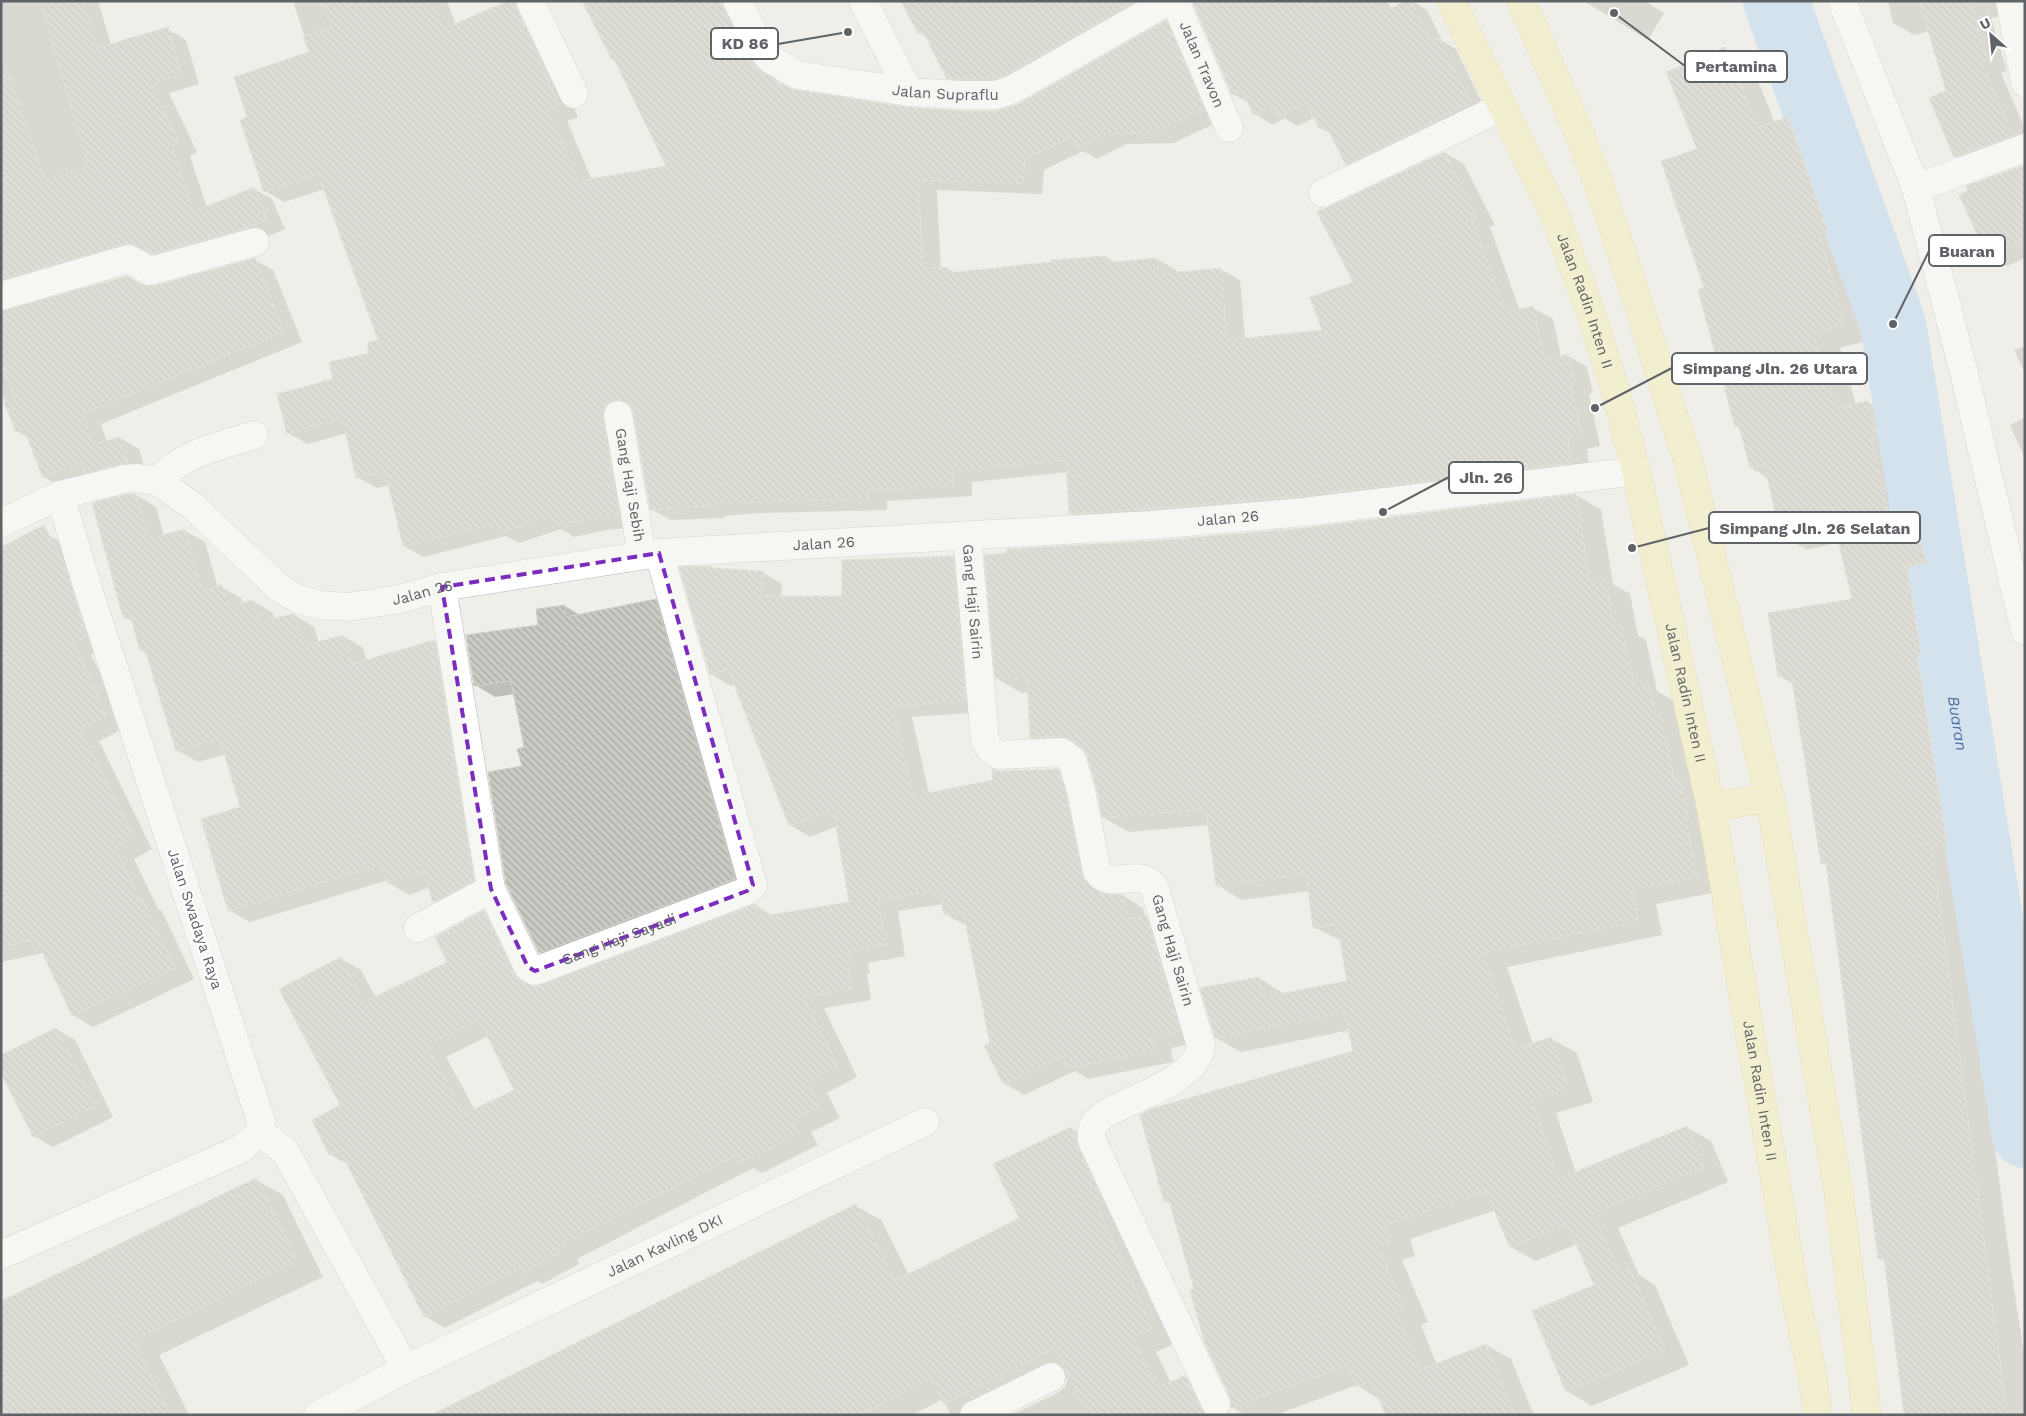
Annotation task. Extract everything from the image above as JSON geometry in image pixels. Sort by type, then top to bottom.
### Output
[{"type":"main road","name":"Jalan Radin Inten II","points":[[1451,1],[1553,211],[1586,299],[1616,393],[1636,471],[1711,807],[1794,1289],[1813,1379],[1818,1415]]},
{"type":"main road","points":[[1521,1],[1580,135],[1607,206],[1689,464],[1770,798],[1839,1195],[1867,1415]]},
{"type":"main road","points":[[1711,807],[1770,798]]},
{"type":"street","points":[[530,1],[574,94]]},
{"type":"street","name":"Jalan Supraflu","points":[[737,1],[760,48],[781,67],[798,75],[909,92],[981,96],[1013,89],[1168,1]]},
{"type":"street","points":[[863,1],[909,92]]},
{"type":"street","name":"Jalan Travon","points":[[1175,1],[1229,128]]},
{"type":"street","points":[[1842,1],[1916,188],[1963,369],[2025,631]]},
{"type":"street","points":[[2010,1],[2025,83]]},
{"type":"street","points":[[1323,193],[1502,107]]},
{"type":"street","points":[[1916,188],[2025,148]]},
{"type":"street","points":[[1,296],[129,259],[150,271],[255,242]]},
{"type":"street","name":"Gang Haji Sebih","points":[[618,415],[651,554]]},
{"type":"street","points":[[157,481],[170,468],[194,454],[254,435]]},
{"type":"street","name":"Jalan 26","points":[[60,495],[124,479],[138,478],[157,481],[193,506],[279,588],[296,598],[320,605],[348,607],[400,599],[442,586],[651,554],[1151,525],[1304,512],[1636,471]]},
{"type":"street","points":[[1,523],[60,495]]},
{"type":"street","name":"Jalan Swadaya Raya","points":[[60,495],[165,827],[259,1111],[261,1121],[260,1132]]},
{"type":"street","name":"Gang Haji Sairin","points":[[967,536],[985,740],[990,749],[998,755],[1062,752],[1072,760],[1081,791],[1097,871],[1101,877],[1107,880],[1143,878],[1154,886],[1201,1046],[1198,1059],[1185,1073],[1112,1111],[1096,1122],[1091,1134],[1092,1142],[1216,1404]]},
{"type":"street","name":"Gang Haji Sayadi","points":[[442,586],[491,889],[528,967],[535,971],[752,888],[752,880],[651,554]]},
{"type":"street","points":[[418,928],[491,889]]},
{"type":"street","name":"Jalan Kavling DKI","points":[[318,1415],[406,1369],[925,1122]]},
{"type":"street","points":[[1,1255],[241,1149],[260,1132],[285,1151],[406,1369]]},
{"type":"street","points":[[974,1415],[1051,1377]]},
{"type":"highlighted area","points":[[659,553],[753,885],[747,891],[535,971],[528,967],[491,889],[442,587]]},
{"type":"building","points":[[40,1],[83,1],[97,48],[168,27],[181,74],[151,83],[179,142],[172,146],[193,212],[254,187],[267,219],[243,229],[152,254],[137,245],[125,244],[1,280],[1,69],[6,68],[45,180],[88,166]]},
{"type":"building","points":[[320,1],[432,1],[443,29],[508,1],[514,1],[559,106],[548,110],[578,181],[666,166],[614,59],[612,60],[582,1],[722,1],[723,8],[747,55],[759,71],[791,89],[907,107],[960,111],[996,111],[1018,104],[1166,20],[1204,108],[1154,133],[1107,134],[1077,148],[1071,137],[1025,159],[1023,184],[918,180],[923,269],[947,267],[947,273],[1051,262],[1050,260],[1106,256],[1106,263],[1157,258],[1159,274],[1221,268],[1227,340],[1322,330],[1310,297],[1353,282],[1317,212],[1445,152],[1476,214],[1471,216],[1506,313],[1533,306],[1545,360],[1568,354],[1574,382],[1570,383],[1582,435],[1568,438],[1572,463],[1302,496],[1150,509],[1069,514],[1066,460],[953,471],[953,486],[868,490],[868,499],[740,502],[705,505],[705,507],[650,510],[633,412],[630,405],[623,400],[616,400],[608,403],[603,410],[603,417],[619,516],[553,526],[551,516],[499,533],[496,522],[403,546],[385,471],[356,478],[342,418],[287,434],[277,394],[333,379],[329,362],[369,353],[367,343],[378,340],[318,174],[264,192],[240,120],[247,117],[234,77],[309,52],[303,36],[332,27]]},
{"type":"building","points":[[901,1],[1136,1],[1006,75],[993,79],[947,79],[923,32],[918,34]]},
{"type":"building","points":[[1192,1],[1376,1],[1382,13],[1405,1],[1411,1],[1431,42],[1439,38],[1471,103],[1346,165],[1326,126],[1320,129],[1306,103],[1280,117],[1273,105],[1254,115],[1241,90],[1232,95]]},
{"type":"building","points":[[1919,1],[1970,1],[1987,59],[1981,61],[2013,136],[1954,157],[1929,98],[1946,91]]},
{"type":"building","points":[[1725,47],[1758,127],[1788,117],[1827,230],[1819,233],[1845,325],[1814,334],[1836,408],[1868,401],[1877,437],[1871,439],[1890,518],[1913,512],[1926,563],[1907,567],[1921,652],[1917,653],[1947,844],[1932,846],[2007,1415],[1904,1415],[1884,1258],[1878,1259],[1826,863],[1821,864],[1791,674],[1778,677],[1768,613],[1852,599],[1834,523],[1781,536],[1764,465],[1750,468],[1739,426],[1735,427],[1698,290],[1704,288],[1661,161],[1697,149],[1666,72]]},
{"type":"building","points":[[2025,165],[2025,239],[1987,256],[1959,195],[1968,191],[1966,186]]},
{"type":"building","points":[[255,258],[284,332],[83,414],[93,445],[120,437],[128,463],[84,473],[81,462],[43,478],[24,429],[16,432],[4,402],[15,398],[1,364],[1,311],[127,276],[143,285],[154,286]]},
{"type":"building","points":[[127,494],[136,494],[149,539],[185,529],[202,591],[222,585],[228,607],[253,600],[259,622],[294,614],[303,646],[343,635],[352,664],[435,640],[474,880],[433,902],[423,871],[388,884],[381,865],[228,911],[201,819],[240,807],[220,739],[176,751],[145,650],[140,651],[130,614],[123,618],[92,503]]},
{"type":"building","points":[[1576,494],[1590,581],[1605,578],[1614,626],[1621,624],[1635,688],[1649,685],[1656,715],[1660,714],[1674,777],[1679,776],[1689,819],[1686,819],[1697,877],[1632,890],[1638,921],[1483,953],[1515,1049],[1552,1037],[1568,1088],[1532,1099],[1558,1179],[1687,1126],[1704,1167],[1593,1213],[1620,1273],[1630,1269],[1665,1350],[1566,1392],[1532,1311],[1594,1285],[1567,1224],[1510,1248],[1486,1191],[1385,1225],[1390,1242],[1378,1246],[1404,1307],[1397,1311],[1420,1370],[1486,1344],[1515,1415],[1385,1415],[1372,1381],[1356,1387],[1348,1365],[1231,1408],[1230,1397],[1205,1344],[1190,1291],[1194,1289],[1169,1201],[1164,1202],[1140,1115],[1151,1109],[1353,1051],[1344,1012],[1215,1038],[1200,988],[1259,977],[1263,997],[1347,981],[1337,924],[1313,928],[1306,874],[1216,886],[1206,809],[1102,818],[1096,787],[1087,756],[1082,748],[1072,740],[1062,736],[1030,738],[1027,677],[995,679],[984,555],[1007,553],[1007,549],[1152,541],[1305,528]]},
{"type":"building","points":[[44,525],[65,566],[87,636],[73,643],[98,694],[95,696],[106,716],[80,729],[134,838],[115,847],[140,899],[142,898],[175,968],[72,1016],[36,939],[1,947],[1,547]]},
{"type":"building","points":[[953,556],[966,701],[892,706],[913,796],[993,780],[992,769],[999,771],[1058,769],[1066,795],[1082,875],[1086,882],[1098,893],[1123,895],[1128,919],[1146,915],[1180,1031],[1151,1037],[1154,1051],[1066,1068],[1064,1056],[1003,1084],[984,1046],[990,1043],[963,911],[944,915],[939,891],[878,900],[886,945],[849,952],[850,962],[847,962],[852,989],[804,997],[838,1066],[808,1081],[820,1106],[792,1120],[799,1134],[741,1163],[737,1155],[557,1247],[560,1253],[521,1274],[519,1269],[424,1317],[340,1150],[329,1155],[312,1120],[340,1105],[279,989],[341,957],[364,1002],[447,962],[435,937],[484,910],[514,974],[520,981],[534,987],[755,904],[758,917],[849,902],[833,809],[789,826],[728,669],[710,675],[679,567],[711,566],[711,568],[763,571],[761,596],[842,596],[842,560]],"holes":[[[479,1019],[514,1090],[464,1114],[427,1045]]]},
{"type":"building","points":[[656,599],[735,879],[539,953],[506,884],[488,772],[522,766],[517,749],[524,747],[511,681],[474,686],[466,635],[538,625],[536,609],[565,605],[566,617]]},
{"type":"building","points":[[56,1028],[95,1106],[33,1137],[1,1073],[1,1055]]},
{"type":"building","points":[[1071,1127],[1076,1137],[1078,1148],[1104,1203],[1097,1206],[1153,1328],[1132,1337],[1156,1388],[1185,1376],[1205,1415],[1087,1415],[1056,1347],[944,1404],[931,1378],[860,1415],[431,1415],[856,1204],[895,1281],[1019,1218],[993,1164]]},
{"type":"building","points":[[256,1178],[297,1261],[134,1340],[170,1415],[1,1415],[1,1301]]},
{"type":"waterway","name":"Buaran","points":[[1776,1],[1893,324],[2025,1135]]},
{"type":"place","name":"Pertamina","points":[[1614,13]]},
{"type":"place","name":"KD 86","points":[[848,32]]},
{"type":"place","name":"Buaran","points":[[1893,324]]},
{"type":"place","name":"Simpang Jln. 26 Utara","points":[[1595,408]]},
{"type":"place","name":"Jln. 26","points":[[1383,512]]},
{"type":"place","name":"Simpang Jln. 26 Selatan","points":[[1632,548]]}]
